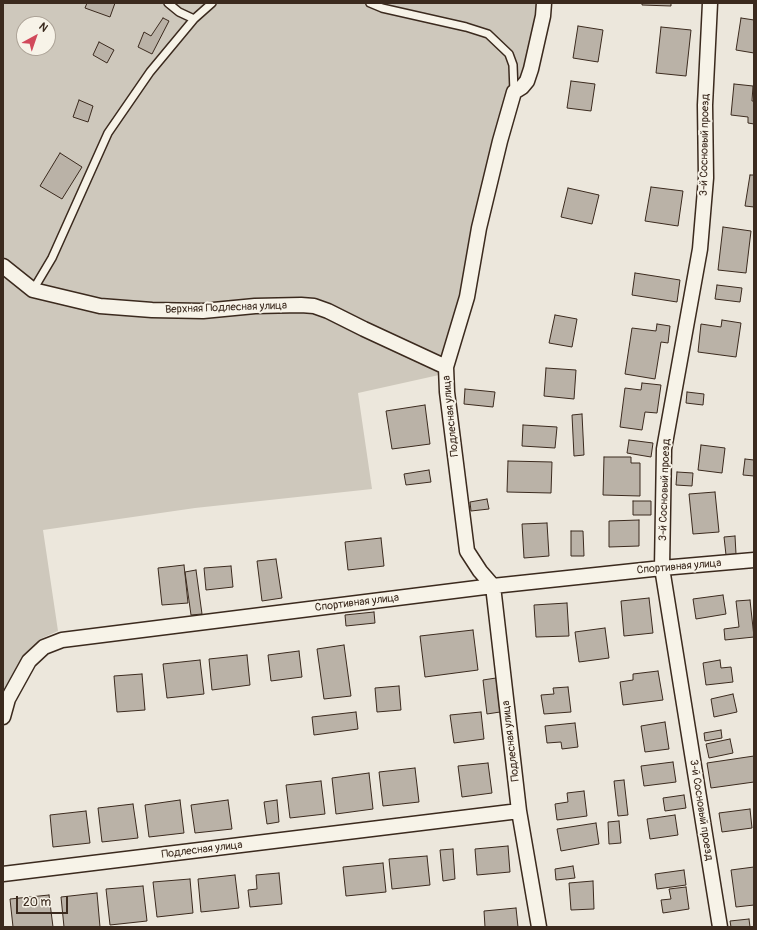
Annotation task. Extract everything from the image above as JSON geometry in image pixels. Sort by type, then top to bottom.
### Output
[{"type":"street","name":"Подлесная улица","points":[[539,927],[519,811],[493,586],[480,571],[467,551],[447,392],[446,367],[467,297],[479,228],[500,141],[514,92],[522,87],[527,81],[540,30],[544,3]]},
{"type":"street","name":"3-й Сосновый проезд","points":[[710,3],[704,106],[706,178],[700,249],[664,449],[662,568],[720,927]]},
{"type":"street","name":"Верхняя Подлесная улица","points":[[3,266],[33,290],[100,306],[152,310],[203,311],[255,306],[314,306],[328,311],[446,367]]},
{"type":"street","name":"Спортивная улица","points":[[3,717],[8,699],[29,661],[44,648],[62,640],[493,586],[754,560]]},
{"type":"street","name":"Подлесная улица","points":[[3,874],[519,811]]},
{"type":"lane","points":[[168,3],[179,12],[194,18]]},
{"type":"lane","points":[[33,290],[52,258],[108,133],[150,72],[194,18],[212,3]]},
{"type":"lane","points":[[370,3],[382,8],[466,26],[488,34],[509,54],[513,65],[514,92]]},
{"type":"shaded area","points":[[3,3],[540,3],[538,30],[439,375],[358,393],[372,489],[195,508],[43,530],[58,631],[40,639],[26,654],[3,690]]},
{"type":"building","points":[[87,3],[115,3],[110,17],[85,8]]},
{"type":"building","points":[[642,3],[671,3],[671,6],[642,5]]},
{"type":"building","points":[[163,18],[169,21],[152,54],[138,47],[144,32],[151,36]]},
{"type":"building","points":[[741,18],[754,20],[754,53],[736,50]]},
{"type":"building","points":[[578,26],[603,30],[598,62],[573,58]]},
{"type":"building","points":[[661,27],[691,30],[686,76],[656,73]]},
{"type":"building","points":[[99,42],[114,50],[107,63],[93,55]]},
{"type":"building","points":[[571,81],[595,84],[591,111],[567,108]]},
{"type":"building","points":[[734,84],[753,86],[752,101],[754,101],[754,124],[748,123],[748,117],[731,115]]},
{"type":"building","points":[[79,100],[93,106],[88,122],[73,117]]},
{"type":"building","points":[[60,153],[82,167],[62,199],[40,186]]},
{"type":"building","points":[[750,175],[754,175],[754,207],[745,206]]},
{"type":"building","points":[[651,187],[683,191],[678,226],[645,221]]},
{"type":"building","points":[[568,188],[599,195],[592,224],[561,217]]},
{"type":"building","points":[[723,227],[751,231],[746,273],[718,270]]},
{"type":"building","points":[[635,273],[680,280],[677,302],[632,295]]},
{"type":"building","points":[[717,285],[742,288],[740,302],[715,299]]},
{"type":"building","points":[[555,315],[577,319],[572,347],[549,343]]},
{"type":"building","points":[[722,320],[741,323],[736,357],[698,352],[701,324],[721,327]]},
{"type":"building","points":[[657,324],[670,326],[668,343],[661,342],[655,379],[625,374],[632,328],[656,331]]},
{"type":"building","points":[[546,368],[576,370],[574,399],[544,396]]},
{"type":"building","points":[[642,383],[661,385],[657,413],[645,412],[642,430],[620,427],[625,388],[641,390]]},
{"type":"building","points":[[465,389],[495,392],[493,407],[464,404]]},
{"type":"building","points":[[687,392],[704,394],[703,405],[686,403]]},
{"type":"building","points":[[425,405],[430,444],[392,449],[386,411]]},
{"type":"building","points":[[582,414],[584,455],[574,456],[572,415]]},
{"type":"building","points":[[523,425],[557,427],[555,448],[522,446]]},
{"type":"building","points":[[629,440],[653,443],[651,457],[627,453]]},
{"type":"building","points":[[701,445],[725,448],[722,473],[698,470]]},
{"type":"building","points":[[604,457],[631,457],[631,463],[640,463],[640,496],[603,495]]},
{"type":"building","points":[[745,459],[754,460],[754,476],[743,475]]},
{"type":"building","points":[[508,461],[552,462],[551,493],[507,492]]},
{"type":"building","points":[[429,470],[431,482],[406,485],[404,474]]},
{"type":"building","points":[[677,472],[693,473],[692,486],[676,485]]},
{"type":"building","points":[[715,492],[719,532],[693,534],[689,494]]},
{"type":"building","points":[[487,499],[489,509],[471,511],[470,502]]},
{"type":"building","points":[[633,501],[651,501],[651,515],[633,515]]},
{"type":"building","points":[[639,520],[639,546],[609,547],[609,521]]},
{"type":"building","points":[[547,523],[549,556],[524,558],[522,524]]},
{"type":"building","points":[[571,531],[583,531],[584,556],[571,556]]},
{"type":"building","points":[[735,536],[736,554],[726,555],[724,537]]},
{"type":"building","points":[[381,538],[384,566],[348,570],[345,542]]},
{"type":"building","points":[[276,559],[282,598],[262,601],[257,561]]},
{"type":"building","points":[[184,565],[188,603],[162,605],[158,568]]},
{"type":"building","points":[[231,566],[233,587],[206,590],[204,568]]},
{"type":"building","points":[[196,570],[202,614],[191,615],[185,572]]},
{"type":"building","points":[[723,595],[726,614],[696,619],[693,599]]},
{"type":"building","points":[[649,598],[653,633],[624,636],[621,601]]},
{"type":"building","points":[[750,600],[754,637],[725,640],[724,629],[739,627],[736,601]]},
{"type":"building","points":[[567,603],[569,636],[536,637],[534,605]]},
{"type":"building","points":[[374,612],[375,623],[346,626],[345,615]]},
{"type":"building","points":[[605,628],[609,658],[579,662],[575,632]]},
{"type":"building","points":[[473,630],[478,670],[425,677],[420,636]]},
{"type":"building","points":[[344,645],[351,696],[324,699],[317,649]]},
{"type":"building","points":[[299,651],[302,677],[271,681],[268,655]]},
{"type":"building","points":[[247,655],[250,685],[212,690],[209,659]]},
{"type":"building","points":[[200,660],[204,694],[167,698],[163,664]]},
{"type":"building","points":[[720,660],[721,668],[731,667],[733,682],[706,685],[703,663]]},
{"type":"building","points":[[658,671],[663,700],[623,705],[620,682],[633,680],[633,674]]},
{"type":"building","points":[[142,674],[145,710],[117,712],[114,676]]},
{"type":"building","points":[[496,678],[500,712],[487,714],[483,680]]},
{"type":"building","points":[[399,686],[401,710],[377,712],[375,688]]},
{"type":"building","points":[[568,687],[571,712],[544,714],[541,695],[554,694],[553,688]]},
{"type":"building","points":[[733,694],[737,712],[714,717],[711,699]]},
{"type":"building","points":[[356,712],[358,729],[314,735],[312,717]]},
{"type":"building","points":[[481,712],[484,739],[454,743],[450,715]]},
{"type":"building","points":[[665,722],[669,749],[645,752],[641,726]]},
{"type":"building","points":[[575,723],[578,747],[562,749],[561,742],[547,743],[545,726]]},
{"type":"building","points":[[721,730],[722,738],[705,741],[704,733]]},
{"type":"building","points":[[730,739],[733,753],[709,758],[706,744]]},
{"type":"building","points":[[754,756],[754,782],[711,788],[707,763]]},
{"type":"building","points":[[673,762],[676,782],[644,786],[641,766]]},
{"type":"building","points":[[488,763],[492,793],[462,797],[458,766]]},
{"type":"building","points":[[415,768],[419,802],[383,806],[379,772]]},
{"type":"building","points":[[369,773],[373,809],[336,814],[332,778]]},
{"type":"building","points":[[624,780],[628,815],[618,816],[614,781]]},
{"type":"building","points":[[321,781],[325,814],[290,818],[286,785]]},
{"type":"building","points":[[584,791],[587,816],[557,820],[555,804],[568,802],[567,793]]},
{"type":"building","points":[[684,795],[686,808],[665,811],[663,798]]},
{"type":"building","points":[[180,800],[184,833],[149,837],[145,805]]},
{"type":"building","points":[[228,800],[232,829],[195,833],[191,805]]},
{"type":"building","points":[[277,800],[279,822],[267,824],[264,802]]},
{"type":"building","points":[[133,804],[138,838],[102,842],[98,808]]},
{"type":"building","points":[[750,809],[752,828],[722,832],[719,813]]},
{"type":"building","points":[[86,811],[90,843],[53,847],[50,815]]},
{"type":"building","points":[[675,815],[678,835],[650,839],[647,819]]},
{"type":"building","points":[[619,821],[621,843],[609,844],[608,822]]},
{"type":"building","points":[[596,823],[599,844],[561,851],[557,829]]},
{"type":"building","points":[[508,846],[510,872],[477,875],[475,849]]},
{"type":"building","points":[[453,849],[455,879],[443,881],[440,850]]},
{"type":"building","points":[[427,856],[430,885],[392,889],[389,859]]},
{"type":"building","points":[[383,863],[386,892],[346,896],[343,867]]},
{"type":"building","points":[[573,866],[575,878],[556,880],[555,869]]},
{"type":"building","points":[[754,867],[754,905],[736,907],[731,870]]},
{"type":"building","points":[[684,870],[686,885],[657,889],[655,874]]},
{"type":"building","points":[[279,873],[282,904],[250,907],[248,890],[257,889],[256,875]]},
{"type":"building","points":[[235,875],[239,908],[201,912],[198,879]]},
{"type":"building","points":[[190,879],[193,913],[157,917],[153,882]]},
{"type":"building","points":[[593,881],[594,909],[571,910],[569,883]]},
{"type":"building","points":[[143,886],[147,921],[110,925],[106,889]]},
{"type":"building","points":[[686,887],[689,909],[663,913],[661,900],[671,899],[669,889]]},
{"type":"building","points":[[97,893],[100,927],[64,927],[61,897]]},
{"type":"building","points":[[49,895],[53,927],[13,927],[10,899]]},
{"type":"building","points":[[516,908],[518,927],[485,927],[484,911]]},
{"type":"building","points":[[749,919],[750,927],[731,927],[730,921]]}]
